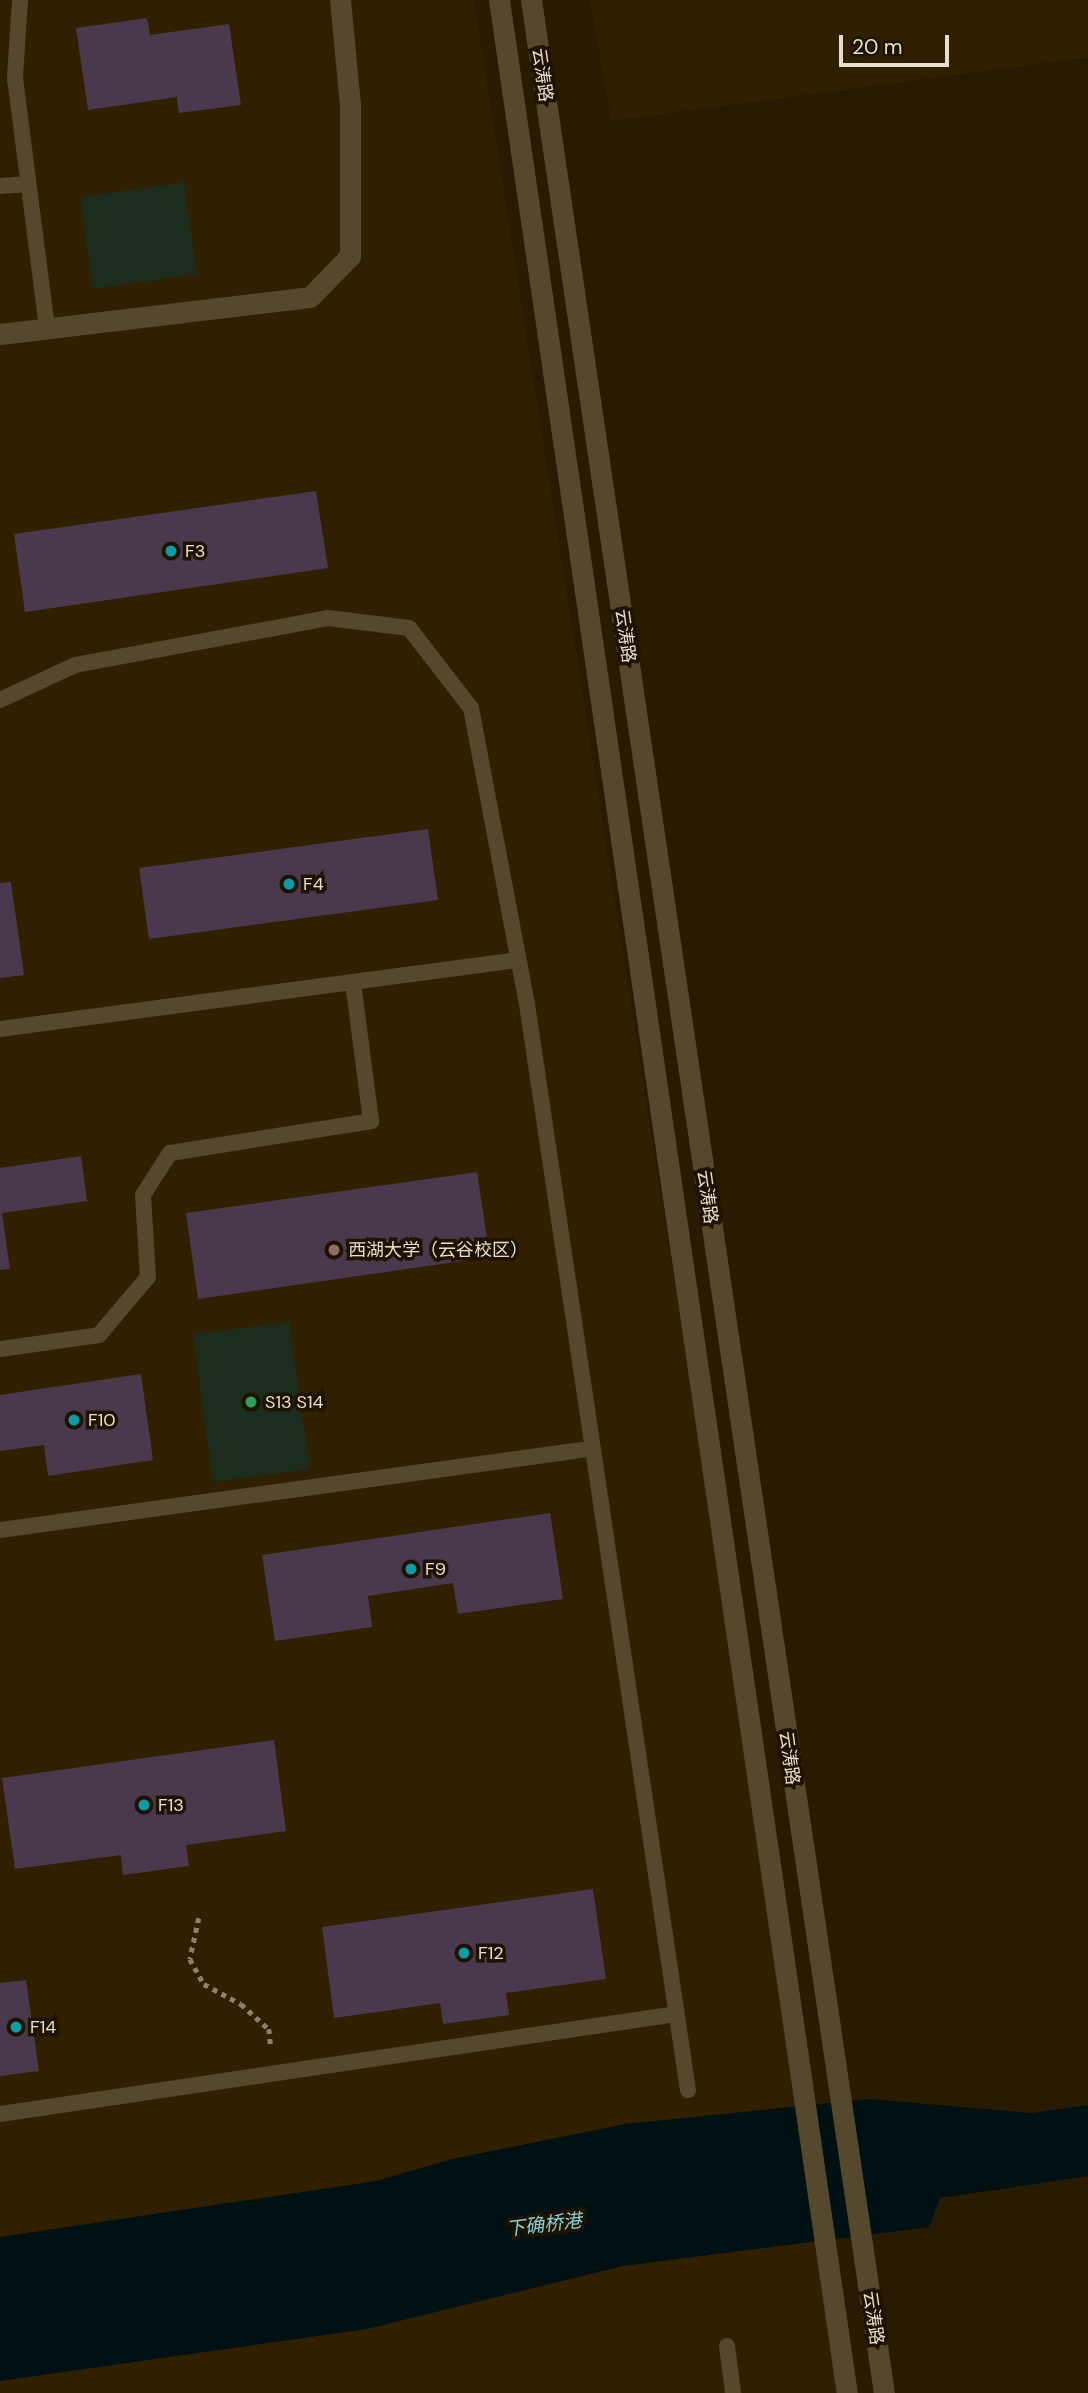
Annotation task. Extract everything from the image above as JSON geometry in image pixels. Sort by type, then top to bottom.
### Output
[{"type":"street","points":[[0,334],[310,297],[350,256],[350,104],[340,0]]},
{"type":"street","name":"云涛路","points":[[499,0],[802,2104],[847,2393]]},
{"type":"street","name":"云涛路","points":[[531,0],[884,2393]]},
{"type":"lane","points":[[20,0],[15,78],[26,184],[47,327]]},
{"type":"lane","points":[[0,186],[26,184]]},
{"type":"lane","points":[[0,701],[75,665],[328,618],[409,628],[471,708],[518,960],[589,1449],[688,2090]]},
{"type":"lane","points":[[0,1029],[518,960]]},
{"type":"lane","points":[[0,1349],[99,1335],[148,1277],[142,1195],[170,1153],[371,1121],[353,982]]},
{"type":"lane","points":[[0,1530],[589,1449]]},
{"type":"lane","points":[[0,2114],[676,2014]]},
{"type":"lane","points":[[727,2346],[733,2393]]},
{"type":"path","points":[[199,1918],[190,1959],[204,1984],[241,2004],[269,2029],[273,2074]]},
{"type":"shaded area","name":"西湖大学（云谷校区）","points":[[0,0],[474,0],[848,2393],[0,2393]]},
{"type":"shaded area","points":[[590,0],[1088,0],[1088,57],[611,121]]},
{"type":"green space","points":[[184,182],[197,274],[93,289],[80,197]]},
{"type":"green space","name":"S13 S14","points":[[289,1322],[310,1469],[213,1482],[193,1334]]},
{"type":"water","name":"下确桥港","points":[[868,2099],[1032,2113],[1088,2105],[1088,2176],[940,2198],[929,2227],[623,2266],[367,2329],[0,2381],[0,2237],[376,2181],[452,2159],[625,2124]]},
{"type":"building","points":[[147,18],[150,35],[229,24],[241,105],[179,113],[177,97],[88,110],[76,28]]},
{"type":"building","name":"F3","points":[[316,491],[328,568],[25,612],[14,534]]},
{"type":"building","name":"F4","points":[[428,829],[438,900],[149,939],[139,868]]},
{"type":"building","points":[[11,882],[24,975],[0,978],[0,883]]},
{"type":"building","points":[[81,1156],[87,1201],[2,1213],[10,1269],[0,1270],[0,1168]]},
{"type":"building","points":[[477,1172],[490,1257],[198,1299],[186,1213]]},
{"type":"building","name":"F10","points":[[141,1374],[153,1460],[48,1476],[44,1445],[0,1451],[0,1395]]},
{"type":"building","name":"F9","points":[[550,1513],[563,1599],[458,1614],[453,1583],[368,1596],[372,1627],[275,1641],[262,1555]]},
{"type":"building","name":"F13","points":[[274,1740],[286,1831],[186,1845],[189,1866],[123,1875],[121,1855],[15,1869],[2,1778]]},
{"type":"building","name":"F12","points":[[593,1889],[606,1979],[506,1993],[509,2015],[443,2024],[440,2003],[334,2018],[322,1927]]},
{"type":"building","name":"F14","points":[[26,1980],[39,2071],[0,2076],[0,1983]]},
{"type":"place","name":"F3","points":[[171,551]]},
{"type":"place","name":"F4","points":[[289,884]]},
{"type":"place","name":"西湖大学（云谷校区）","points":[[334,1250]]},
{"type":"place","name":"S13 S14","points":[[251,1402]]},
{"type":"place","name":"F10","points":[[74,1420]]},
{"type":"place","name":"F9","points":[[411,1569]]},
{"type":"place","name":"F13","points":[[144,1805]]},
{"type":"place","name":"F12","points":[[464,1953]]},
{"type":"place","name":"F14","points":[[16,2027]]}]
